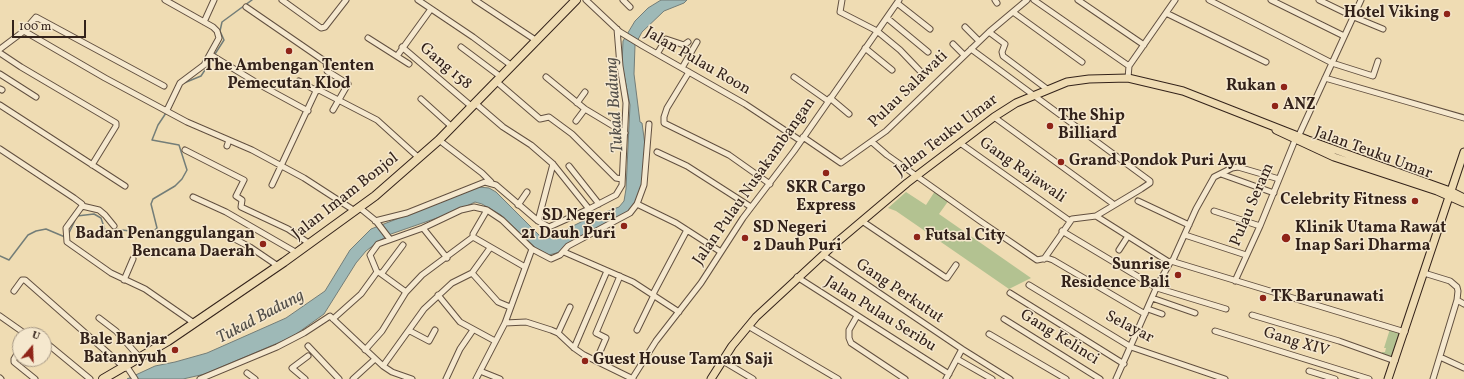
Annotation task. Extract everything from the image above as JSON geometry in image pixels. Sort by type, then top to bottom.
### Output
[{"type":"highway","name":"Jalan Imam Bonjol","points":[[103,379],[128,369],[358,210],[439,140],[576,0]]},
{"type":"main road","name":"Jalan Teuku Umar","points":[[711,379],[748,326],[798,277],[862,221],[917,176],[994,117],[1016,103],[1067,82],[1089,79],[1128,78],[1183,91],[1268,124],[1334,157],[1449,193]]},
{"type":"main road","points":[[1388,379],[1405,332],[1449,193],[1464,152]]},
{"type":"main road","points":[[1449,193],[1464,198]]},
{"type":"main road","points":[[1449,193],[1464,203]]},
{"type":"street","points":[[165,0],[204,22],[216,30],[218,35],[218,41],[213,57],[202,68],[180,83],[169,111]]},
{"type":"street","points":[[204,22],[214,0]]},
{"type":"street","points":[[282,0],[323,28],[346,0]]},
{"type":"street","points":[[418,0],[512,66]]},
{"type":"street","points":[[475,0],[537,41]]},
{"type":"street","name":"Jalan Pulau Roon","points":[[586,0],[619,31],[802,139]]},
{"type":"street","points":[[623,0],[630,7]]},
{"type":"street","points":[[842,0],[840,12],[877,31],[900,50],[921,72]]},
{"type":"street","name":"Pulau Salawati","points":[[802,139],[839,163],[872,142],[886,131],[979,41],[1027,0]]},
{"type":"street","points":[[1034,0],[1129,66]]},
{"type":"street","points":[[1078,0],[1144,45]]},
{"type":"street","points":[[1128,78],[1129,66],[1175,0]]},
{"type":"street","points":[[1209,0],[1332,62],[1373,76],[1378,61]]},
{"type":"street","points":[[1270,0],[1344,36]]},
{"type":"street","points":[[1319,0],[1383,29]]},
{"type":"street","name":"Pulau Seram","points":[[1235,281],[1279,179],[1300,139],[1332,62],[1361,0]]},
{"type":"street","points":[[898,1],[930,29]]},
{"type":"street","name":"Jalan Pulau Nusakambangan","points":[[633,379],[656,341],[701,283],[751,207],[770,184],[898,1]]},
{"type":"street","points":[[246,7],[326,62],[328,71],[348,84],[333,110]]},
{"type":"street","points":[[396,56],[431,9]]},
{"type":"street","points":[[1013,12],[1082,62]]},
{"type":"street","points":[[1166,12],[1266,62]]},
{"type":"street","points":[[0,49],[24,31],[36,17],[164,86]]},
{"type":"street","points":[[887,18],[928,52]]},
{"type":"street","points":[[965,27],[979,41]]},
{"type":"street","points":[[24,31],[106,78],[169,111],[252,150],[281,167],[304,178],[375,221],[388,237]]},
{"type":"street","points":[[439,140],[482,173],[538,221],[552,228],[617,194],[622,185],[626,103],[620,66],[619,31]]},
{"type":"street","points":[[989,32],[1005,44],[1002,52],[1003,56],[1048,89]]},
{"type":"street","points":[[368,38],[409,64]]},
{"type":"street","points":[[657,54],[666,39],[684,45],[688,42]]},
{"type":"street","points":[[682,68],[698,42]]},
{"type":"street","points":[[953,44],[964,55]]},
{"type":"street","points":[[461,47],[499,80],[540,119],[549,117],[572,134],[616,178],[622,179]]},
{"type":"street","name":"Gang 158","points":[[402,48],[553,164],[590,209]]},
{"type":"street","points":[[865,48],[892,70]]},
{"type":"street","points":[[971,49],[1149,180],[1150,183],[1096,216],[1072,219],[1062,231],[1044,259]]},
{"type":"street","points":[[0,53],[21,68],[116,123],[116,126],[92,165]]},
{"type":"street","points":[[213,57],[308,111]]},
{"type":"street","points":[[689,72],[665,114],[666,125],[729,155],[770,184]]},
{"type":"street","points":[[0,74],[36,97]]},
{"type":"street","points":[[546,77],[585,109],[625,133]]},
{"type":"street","points":[[794,78],[849,114]]},
{"type":"street","points":[[1325,78],[1464,118]]},
{"type":"street","points":[[299,81],[317,91],[318,89],[377,120],[419,158]]},
{"type":"street","points":[[272,185],[317,91]]},
{"type":"street","points":[[577,103],[585,92]]},
{"type":"street","points":[[421,99],[452,127]]},
{"type":"street","points":[[0,105],[125,186]]},
{"type":"street","points":[[576,121],[585,109]]},
{"type":"street","points":[[994,117],[1112,203]]},
{"type":"street","points":[[406,292],[380,273],[370,255],[378,244],[388,237],[423,228],[461,210],[481,207],[487,210],[502,220],[532,249],[551,259],[564,252],[568,246],[630,213],[637,204],[646,176],[649,124]]},
{"type":"street","points":[[227,146],[229,140]]},
{"type":"street","points":[[872,142],[917,176],[1037,260],[1053,260],[1146,311],[1162,314]]},
{"type":"street","name":"Gang Rajawali","points":[[960,143],[1070,221]]},
{"type":"street","points":[[0,148],[74,198],[82,204],[82,206],[99,210],[114,226]]},
{"type":"street","points":[[185,150],[244,180],[236,196],[242,200],[241,207],[288,229],[310,244]]},
{"type":"street","points":[[657,152],[687,166],[751,207]]},
{"type":"street","points":[[538,221],[553,164]]},
{"type":"street","points":[[569,166],[599,204]]},
{"type":"street","points":[[1116,379],[1124,364],[1152,298],[1185,235],[1211,180],[1232,168],[1238,167],[1279,179]]},
{"type":"street","points":[[1221,174],[1274,193]]},
{"type":"street","points":[[375,221],[407,213],[485,182],[491,182]]},
{"type":"street","points":[[518,205],[527,192]]},
{"type":"street","points":[[193,197],[226,212],[296,253]]},
{"type":"street","points":[[1138,201],[1189,225]]},
{"type":"street","points":[[637,204],[687,230],[721,252]]},
{"type":"street","points":[[82,206],[66,228],[67,242],[101,267],[124,280],[145,289],[194,322]]},
{"type":"street","points":[[365,350],[382,331],[406,292],[422,275],[447,258],[473,237],[473,234],[487,210]]},
{"type":"street","points":[[1214,211],[1260,226]]},
{"type":"street","points":[[1096,216],[1171,261],[1405,332]]},
{"type":"street","points":[[862,221],[945,278],[947,278],[956,265]]},
{"type":"street","points":[[423,228],[447,258]]},
{"type":"street","points":[[637,330],[653,294],[687,230]]},
{"type":"street","points":[[1062,231],[1157,288],[1226,309]]},
{"type":"street","points":[[223,233],[250,247],[278,266]]},
{"type":"street","points":[[1185,235],[1246,255]]},
{"type":"street","points":[[1119,250],[1128,236]]},
{"type":"street","points":[[473,237],[525,267]]},
{"type":"street","points":[[200,379],[277,347],[304,334],[332,317],[361,294],[403,245]]},
{"type":"street","points":[[383,366],[410,331],[424,309],[452,282],[472,273],[490,248]]},
{"type":"street","points":[[476,379],[505,323],[532,249]]},
{"type":"street","points":[[564,252],[620,276],[653,294],[679,312]]},
{"type":"street","name":"Gang Perkutut","points":[[823,255],[962,350],[1010,379]]},
{"type":"street","points":[[124,280],[133,259]]},
{"type":"street","points":[[574,348],[607,271]]},
{"type":"street","points":[[472,273],[498,302],[510,307]]},
{"type":"street","points":[[1424,273],[1450,281],[1454,284],[1458,291],[1457,300],[1433,379]]},
{"type":"street","points":[[596,361],[606,338],[596,333],[620,276]]},
{"type":"street","name":"Jalan Pulau Seribu","points":[[798,277],[948,377]]},
{"type":"street","points":[[14,291],[22,280],[25,280],[128,369],[135,379]]},
{"type":"street","name":"Selayar","points":[[1029,285],[1131,347],[1225,379]]},
{"type":"street","points":[[1010,293],[1124,364]]},
{"type":"street","points":[[438,295],[455,317],[473,330],[495,340]]},
{"type":"street","points":[[1152,298],[1195,313]]},
{"type":"street","points":[[1457,300],[1464,304]]},
{"type":"street","points":[[558,333],[570,307]]},
{"type":"street","points":[[1252,315],[1339,341],[1395,361]]},
{"type":"street","points":[[0,316],[16,327]]},
{"type":"street","points":[[857,316],[849,330],[849,338],[851,343],[901,378]]},
{"type":"street","points":[[332,317],[383,366],[392,372],[412,379]]},
{"type":"street","points":[[99,318],[116,331],[141,359]]},
{"type":"street","name":"Gang Kelinci","points":[[1004,319],[1100,379]]},
{"type":"street","points":[[505,323],[526,322],[537,324],[558,333],[574,348],[596,361],[633,379]]},
{"type":"street","points":[[748,326],[838,379]]},
{"type":"street","points":[[410,331],[428,340],[435,330]]},
{"type":"street","points":[[446,379],[460,349],[473,330]]},
{"type":"street","name":"Gang XIV","points":[[1214,331],[1369,379]]},
{"type":"street","points":[[990,334],[1066,379]]},
{"type":"street","points":[[308,346],[339,379]]},
{"type":"street","points":[[52,348],[90,379]]},
{"type":"street","points":[[948,377],[962,350]]},
{"type":"street","points":[[305,379],[292,368],[308,356]]},
{"type":"street","points":[[1440,357],[1464,368]]},
{"type":"street","points":[[354,379],[375,359]]},
{"type":"street","points":[[957,359],[992,379]]},
{"type":"street","points":[[723,362],[753,379]]},
{"type":"street","points":[[20,367],[34,379]]},
{"type":"street","points":[[480,371],[500,379]]},
{"type":"street","name":"Gang XIV","points":[[1309,371],[1335,379]]},
{"type":"street","points":[[247,373],[254,379]]},
{"type":"green space","points":[[935,191],[949,200],[939,214],[1031,278],[1009,289],[896,211],[888,208],[906,192],[926,205]]},
{"type":"green space","points":[[1390,329],[1404,334],[1394,363],[1381,358],[1382,352],[1385,352],[1386,348],[1384,348]]},
{"type":"water","name":"Tukad Badung","points":[[661,0],[687,0],[684,3],[664,11],[642,32],[635,45],[634,74],[640,122],[642,123],[645,145],[642,185],[636,203],[625,214],[560,252],[549,255],[536,248],[501,215],[482,204],[475,202],[454,212],[391,234],[379,241],[366,251],[356,263],[324,314],[292,337],[205,374],[183,379],[127,379],[155,366],[207,353],[286,318],[325,291],[350,250],[371,229],[479,187],[489,188],[496,192],[543,239],[549,238],[587,219],[619,207],[624,201],[626,189],[630,105],[622,65],[623,41],[635,21],[648,8]]},
{"type":"waterway","points":[[215,54],[224,40],[220,31],[222,22],[252,0]]},
{"type":"waterway","points":[[184,83],[201,76],[213,58]]},
{"type":"waterway","points":[[170,109],[175,98]]},
{"type":"waterway","points":[[68,235],[77,216],[94,214],[101,218],[107,236],[110,238],[116,232],[114,229],[146,233],[153,232],[157,228],[151,204],[153,199],[175,186],[182,179],[187,170],[179,145],[152,140],[158,125],[166,113]]},
{"type":"waterway","points":[[0,256],[9,260],[28,235],[36,231],[46,229],[65,237]]},
{"type":"place","name":"Hotel Viking","points":[[1447,14]]},
{"type":"place","name":"The Ambengan Tenten Pemecutan Klod","points":[[289,51]]},
{"type":"place","name":"Rukan","points":[[1284,87]]},
{"type":"place","name":"ANZ","points":[[1275,106]]},
{"type":"place","name":"The Ship Billiard","points":[[1050,126]]},
{"type":"place","name":"Grand Pondok Puri Ayu","points":[[1061,162]]},
{"type":"place","name":"SKR Cargo Express","points":[[826,173]]},
{"type":"place","name":"Celebrity Fitness","points":[[1415,201]]},
{"type":"place","name":"SD Negeri 21 Dauh Puri","points":[[624,226]]},
{"type":"place","name":"Futsal City","points":[[917,237]]},
{"type":"place","name":"SD Negeri 2 Dauh Puri","points":[[745,238]]},
{"type":"place","name":"Klinik Utama Rawat Inap Sari Dharma","points":[[1286,238]]},
{"type":"place","name":"Badan Penanggulangan Bencana Daerah","points":[[263,244]]},
{"type":"place","name":"Sunrise Residence Bali","points":[[1178,275]]},
{"type":"place","name":"TK Barunawati","points":[[1263,298]]},
{"type":"place","name":"Bale Banjar Batannyuh","points":[[175,350]]},
{"type":"place","name":"Guest House Taman Saji","points":[[585,361]]}]
